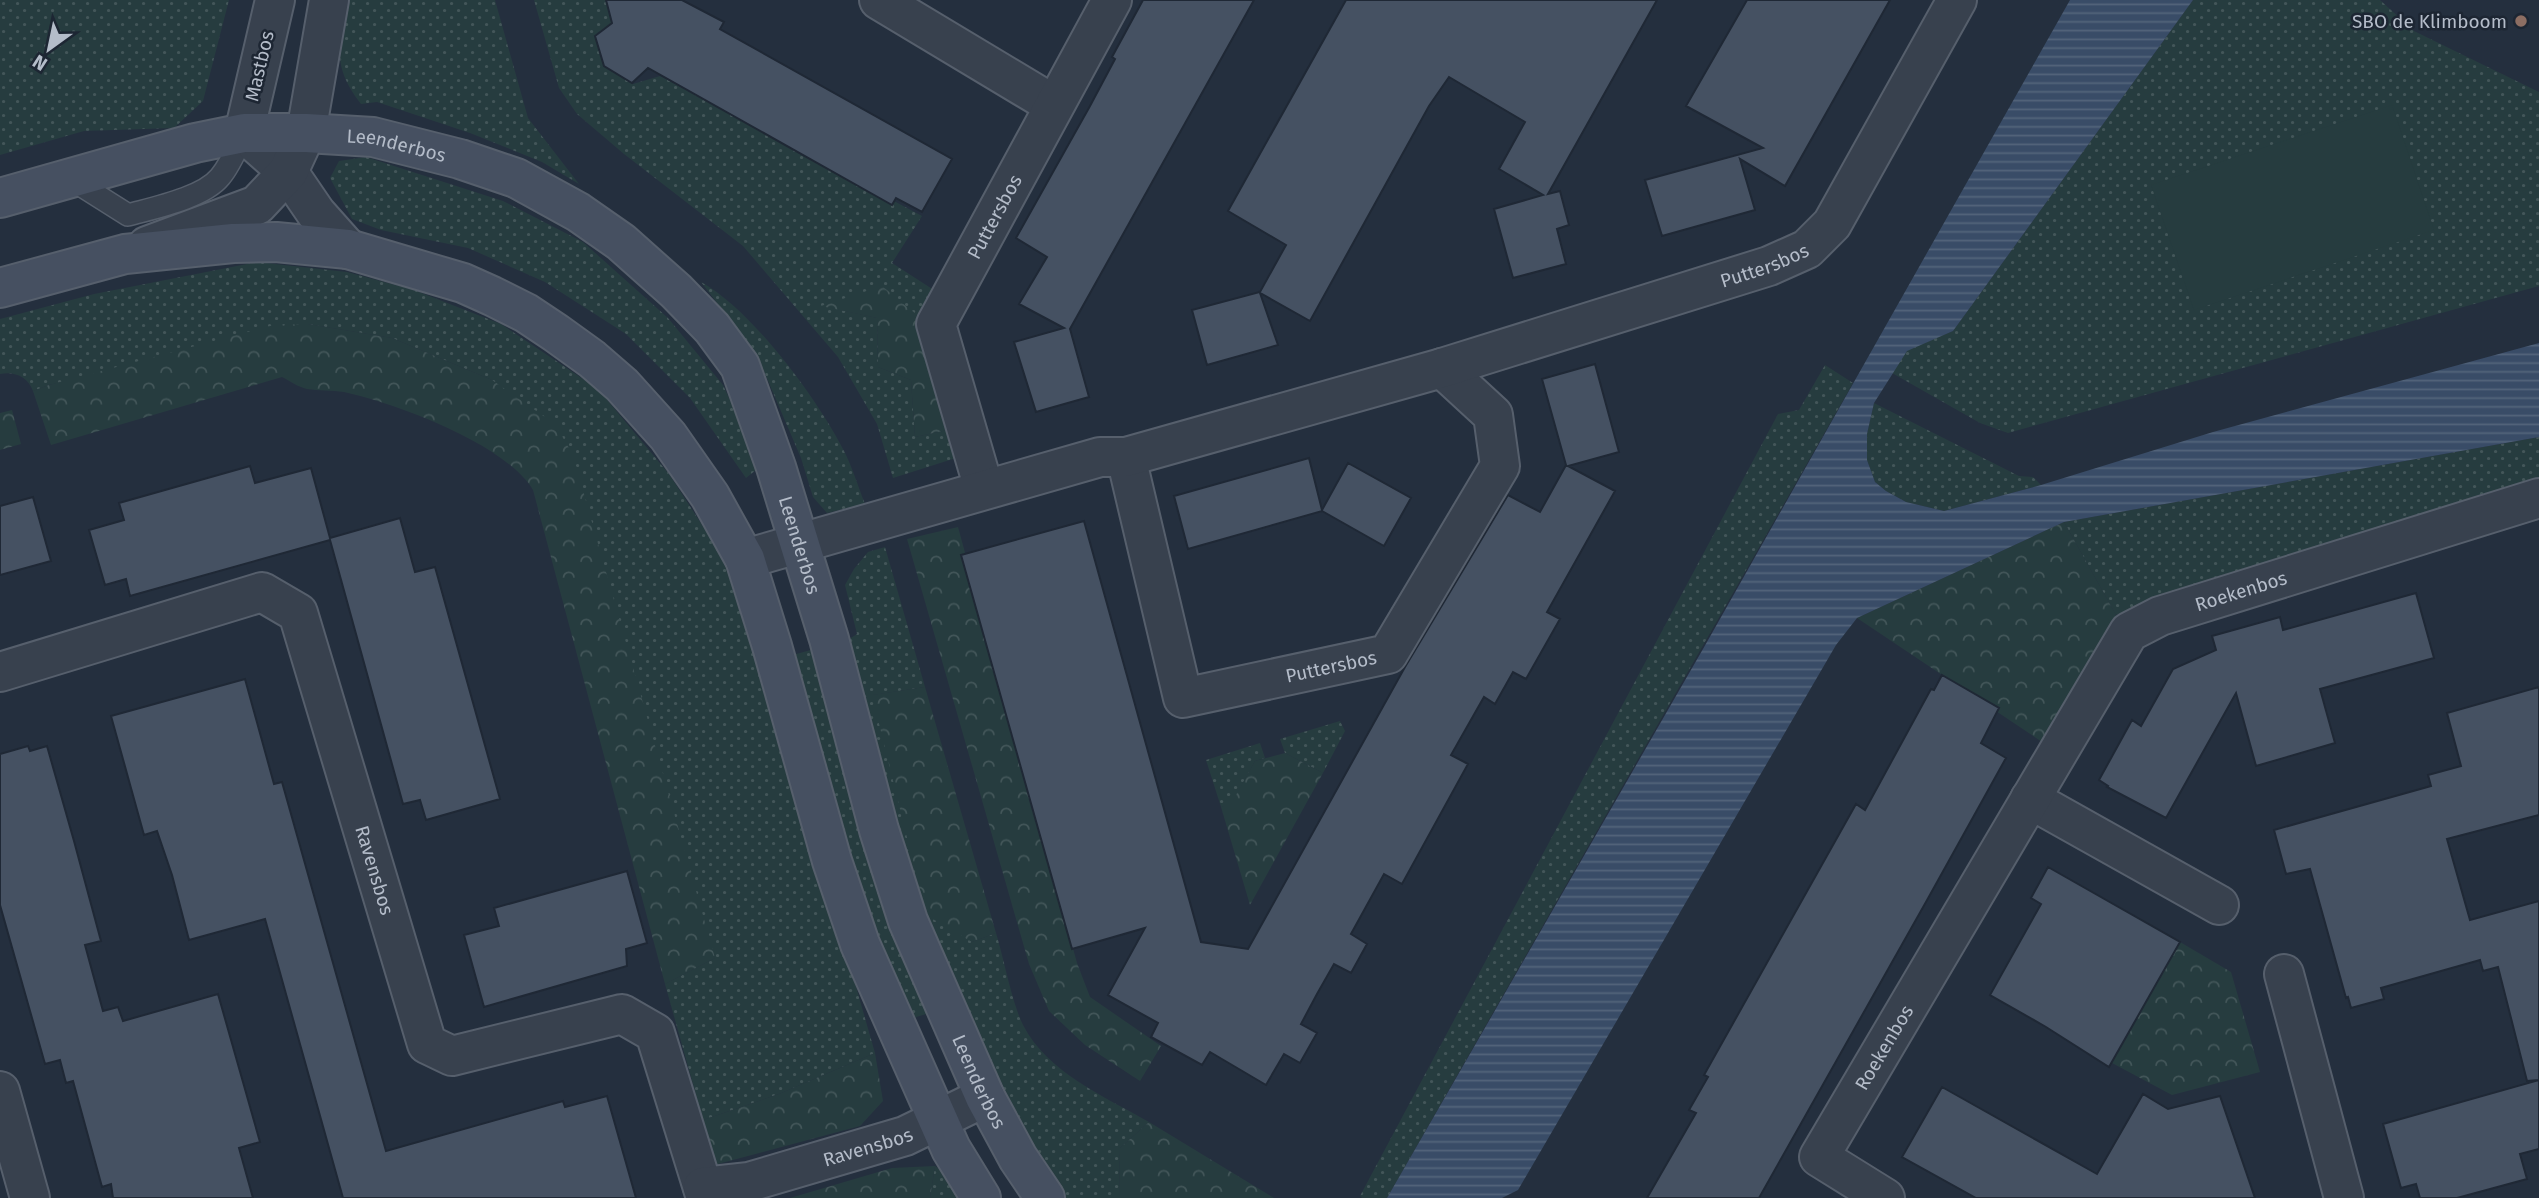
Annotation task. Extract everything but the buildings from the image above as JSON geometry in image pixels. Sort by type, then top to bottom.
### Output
[{"type":"main road","name":"Leenderbos","points":[[0,198],[195,143],[244,133],[306,133],[373,138],[460,159],[516,178],[578,212],[621,242],[676,291],[712,328],[740,366],[776,467],[829,639],[895,881],[927,967],[985,1097],[1018,1158],[1045,1198]]},
{"type":"main road","points":[[0,288],[125,254],[233,243],[276,242],[348,249],[463,283],[526,313],[593,359],[668,436],[710,496],[745,559],[775,654],[845,904],[876,984],[938,1120],[965,1174],[981,1198]]},
{"type":"street","name":"Mastbos","points":[[244,133],[275,0]]},
{"type":"street","points":[[125,254],[257,205],[288,172],[306,133],[329,0]]},
{"type":"street","points":[[879,0],[1054,105]]},
{"type":"street","name":"Puttersbos","points":[[984,489],[936,324],[1112,0]]},
{"type":"street","name":"Puttersbos","points":[[745,559],[1100,457],[1126,457],[1442,368],[1769,266],[1807,249],[1832,224],[1957,0]]},
{"type":"street","points":[[244,133],[288,172],[316,213],[348,249]]},
{"type":"street","name":"Puttersbos","points":[[1126,457],[1183,698],[1388,654],[1500,466],[1493,415],[1442,368]]},
{"type":"street","name":"Roekenbos","points":[[1885,1198],[1819,1157],[2129,632],[2160,616],[2539,498]]},
{"type":"street","name":"Ravensbos","points":[[0,672],[262,592],[298,613],[427,1044],[452,1056],[622,1014],[655,1033],[704,1193],[905,1136],[985,1097]]},
{"type":"street","points":[[2030,799],[2219,905]]},
{"type":"street","points":[[2284,974],[2344,1198]]},
{"type":"street","points":[[0,1091],[30,1198]]},
{"type":"lane","points":[[71,179],[128,215],[184,200],[218,180],[233,158],[244,133]]},
{"type":"green space","points":[[0,0],[229,0],[203,101],[174,128],[84,131],[0,155]]},
{"type":"green space","points":[[348,0],[495,0],[528,118],[579,184],[542,162],[470,133],[377,102],[361,104],[351,90],[341,65],[340,42]]},
{"type":"green space","points":[[534,0],[611,0],[618,25],[607,67],[633,84],[660,76],[922,216],[892,263],[937,292],[922,319],[823,306],[877,318],[878,367],[911,380],[915,437],[952,429],[956,458],[893,478],[877,424],[838,357],[743,246],[577,114],[559,88]]},
{"type":"green space","points":[[2193,0],[2380,0],[2414,31],[2539,92],[2539,286],[2008,433],[1980,423],[1892,373],[1907,350],[1953,331]]},
{"type":"green space","points":[[2392,105],[2434,230],[2194,310],[2151,185]]},
{"type":"green space","points":[[366,157],[503,201],[583,242],[668,318],[723,385],[761,466],[746,478],[690,398],[626,334],[545,282],[468,248],[381,230],[352,219],[330,178],[339,161]]},
{"type":"green space","points":[[257,262],[347,272],[414,290],[501,324],[598,389],[669,474],[741,585],[875,1053],[779,1094],[703,1120],[665,984],[715,958],[492,380],[392,338],[308,324],[33,391],[28,382],[20,376],[0,374],[0,319],[94,294]]},
{"type":"green space","points":[[701,282],[721,295],[761,333],[800,381],[843,449],[865,504],[827,513],[813,497],[801,458],[757,355]]},
{"type":"green space","points":[[882,286],[922,319],[952,429],[915,437],[911,380],[878,367],[877,318],[821,306]]},
{"type":"green space","points":[[308,324],[392,338],[492,380],[555,424],[573,455],[715,958],[665,984],[533,490],[519,473],[499,457],[448,428],[391,405],[344,392],[304,388],[282,377],[51,445],[33,391],[274,325]]},
{"type":"green space","points":[[1825,365],[1853,383],[1387,1198],[1362,1198],[1360,1196],[1778,414],[1799,410]]},
{"type":"green space","points":[[1874,403],[2019,476],[2033,477],[2041,485],[1944,511],[1906,502],[1875,482],[1867,460],[1867,434]]},
{"type":"green space","points":[[12,410],[21,444],[0,450],[0,413]]},
{"type":"green space","points":[[2539,437],[2539,483],[2137,606],[2116,615],[2064,522]]},
{"type":"green space","points":[[2064,522],[2116,615],[2107,641],[2048,746],[1857,618]]},
{"type":"green space","points":[[958,527],[1077,963],[1090,997],[1161,1046],[1140,1081],[1085,1045],[1049,1011],[1029,964],[907,539]]},
{"type":"green space","points":[[885,547],[925,687],[873,695],[972,942],[996,933],[1023,1025],[1047,1057],[1062,1070],[1096,1093],[1149,1122],[1120,1148],[1119,1198],[1066,1198],[993,1085],[926,915],[843,643],[857,634],[845,585],[868,552]]},
{"type":"green space","points":[[818,648],[933,1012],[906,1020],[877,950],[789,656]]},
{"type":"green space","points":[[925,687],[996,933],[972,942],[926,915],[872,695]]},
{"type":"green space","points":[[1340,721],[1345,731],[1323,773],[1285,753],[1280,739]]},
{"type":"green space","points":[[1260,743],[1265,758],[1255,761],[1231,805],[1221,807],[1206,760]]},
{"type":"green space","points":[[1285,753],[1323,773],[1250,905],[1221,807],[1231,804],[1255,761]]},
{"type":"green space","points":[[2180,942],[2231,972],[2260,1072],[2172,1095],[2112,1063]]},
{"type":"green space","points":[[875,1053],[883,1101],[860,1126],[714,1165],[703,1120],[779,1094]]},
{"type":"green space","points":[[1149,1122],[1274,1198],[1119,1198],[1120,1148]]},
{"type":"green space","points":[[935,1166],[979,1198],[930,1198]]},
{"type":"green space","points":[[935,1166],[930,1198],[790,1198],[892,1168]]},
{"type":"water","points":[[2070,0],[2193,0],[1953,331],[1907,351],[1874,403],[1867,434],[1867,460],[1875,482],[1906,502],[1944,511],[2041,485],[2213,432],[2539,343],[2539,437],[2064,522],[1857,618],[1836,645],[1518,1190],[1502,1198],[1387,1198],[1703,649]]},
{"type":"place","name":"SBO de Klimboom","points":[[2521,21]]}]
